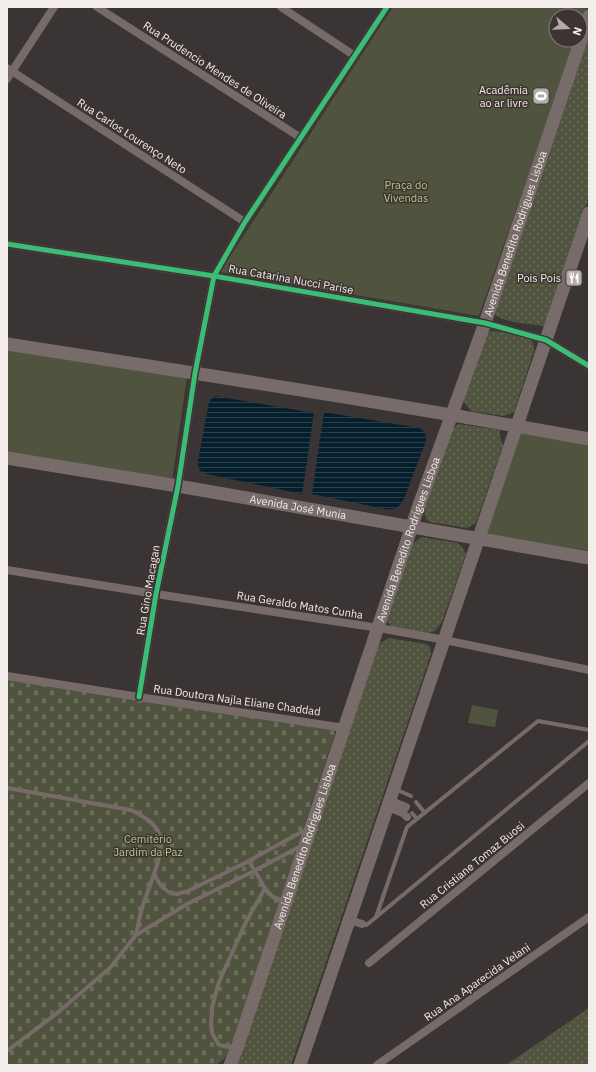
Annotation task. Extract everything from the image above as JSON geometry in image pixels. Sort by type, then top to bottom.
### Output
[{"type":"main road","name":"Avenida Benedito Rodrigues Lisboa","points":[[230,1064],[237,1048],[287,902],[412,527],[485,323],[589,16]]},
{"type":"main road","points":[[300,1065],[356,922],[391,799],[589,214]]},
{"type":"main road","points":[[7,344],[452,414],[589,439]]},
{"type":"main road","name":"Avenida José Munia","points":[[7,458],[178,486],[589,558]]},
{"type":"street","points":[[7,79],[10,70],[54,7]]},
{"type":"street","name":"Rua Prudencio Mendes de Oliveira","points":[[97,7],[300,138]]},
{"type":"street","points":[[281,7],[355,56]]},
{"type":"street","name":"Rua Gino Macagan","points":[[139,697],[156,594],[178,486],[195,373],[214,276],[245,222],[387,7]]},
{"type":"street","name":"Rua Carlos Lourenço Neto","points":[[10,70],[245,222]]},
{"type":"street","name":"Rua Catarina Nucci Parise","points":[[7,244],[214,276],[485,323],[546,340],[589,366]]},
{"type":"street","name":"Rua Geraldo Matos Cunha","points":[[7,570],[379,628],[589,670]]},
{"type":"street","name":"Rua Doutora Najla Eliane Chaddad","points":[[7,676],[345,728]]},
{"type":"street","name":"Rua Cristiane Tomaz Buosi","points":[[368,963],[589,784]]},
{"type":"street","points":[[391,799],[403,813],[409,815]]},
{"type":"street","name":"Rua Ana Aparecida Velani","points":[[377,1065],[589,917]]},
{"type":"lane","points":[[417,819],[538,720],[589,730]]},
{"type":"lane","points":[[356,922],[366,925],[589,741]]},
{"type":"lane","points":[[7,788],[131,810],[144,817],[155,826],[161,837],[160,853],[143,906],[136,935]]},
{"type":"lane","points":[[391,799],[411,796]]},
{"type":"lane","points":[[416,802],[425,813]]},
{"type":"lane","points":[[409,815],[417,819]]},
{"type":"lane","points":[[409,815],[417,819]]},
{"type":"lane","points":[[376,917],[407,828],[409,815]]},
{"type":"lane","points":[[154,875],[162,887],[170,893],[177,894],[188,891],[249,861],[312,827]]},
{"type":"lane","points":[[7,1051],[56,1014],[110,968],[136,935],[187,904],[306,844]]},
{"type":"lane","points":[[249,861],[265,888],[273,897],[287,902]]},
{"type":"lane","points":[[237,1048],[219,1045],[212,1033],[212,1006],[224,970],[245,924],[265,888]]},
{"type":"lane","points":[[382,899],[384,903],[391,904]]},
{"type":"green space","name":"Praça do Vivendas","points":[[393,7],[587,7],[548,8],[548,48],[572,48],[479,316],[220,272]]},
{"type":"green space","points":[[589,30],[589,197],[544,326],[507,320],[496,316],[493,306],[583,48],[588,48]]},
{"type":"green space","points":[[490,331],[510,333],[525,337],[530,339],[534,345],[534,351],[514,412],[504,416],[471,411],[464,402],[464,397],[487,334]]},
{"type":"green space","points":[[7,348],[187,376],[172,482],[7,454]]},
{"type":"green space","points":[[458,424],[500,430],[500,437],[503,445],[476,523],[467,528],[430,522],[426,519],[424,509],[451,431]]},
{"type":"green space","points":[[520,432],[589,445],[589,551],[485,534]]},
{"type":"green space","points":[[421,537],[458,543],[466,554],[442,622],[435,631],[428,633],[392,627],[386,621],[411,545]]},
{"type":"green space","points":[[389,638],[426,644],[430,647],[431,654],[291,1065],[237,1065],[377,650],[380,643]]},
{"type":"green space","name":"Cemitério Jardim da Paz","points":[[7,679],[336,730],[228,1055],[217,1065],[7,1065]]},
{"type":"green space","points":[[472,705],[498,710],[495,727],[468,723]]},
{"type":"green space","points":[[589,1008],[589,1065],[506,1065]]},
{"type":"water","points":[[215,396],[314,413],[302,494],[207,474],[200,471],[198,461],[209,402]]},
{"type":"water","points":[[324,412],[419,428],[424,432],[426,441],[404,499],[398,506],[394,509],[385,509],[312,494]]},
{"type":"cycle path","points":[[139,697],[156,594],[178,486],[195,373],[214,276],[245,222],[387,7]]},
{"type":"cycle path","points":[[7,244],[214,276],[485,323],[546,340],[589,366]]},
{"type":"place","name":"Acadêmia ao ar livre","points":[[541,96]]},
{"type":"place","name":"Pois Pois","points":[[574,278]]}]
